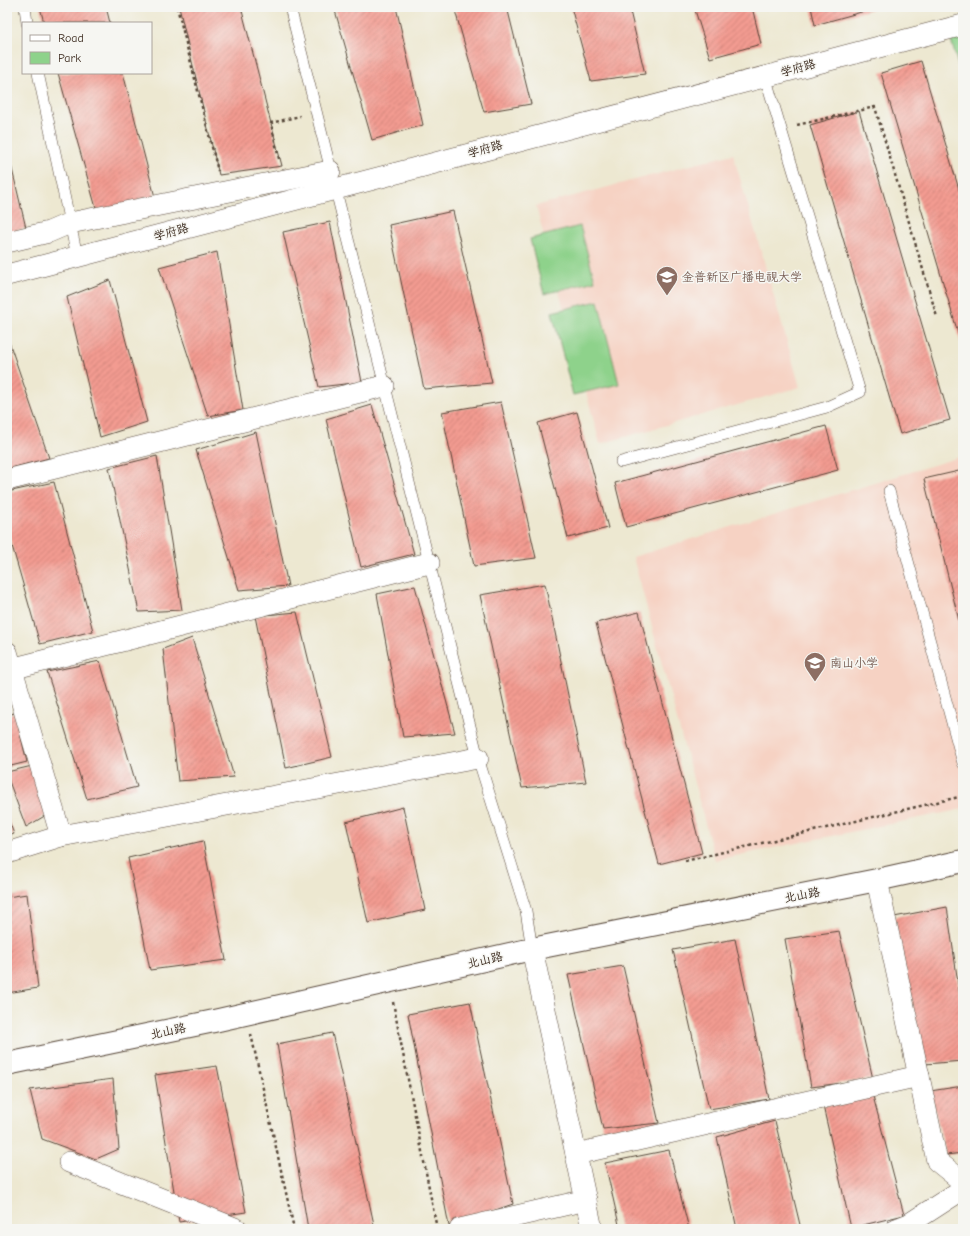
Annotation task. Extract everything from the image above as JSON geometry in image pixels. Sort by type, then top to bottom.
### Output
[{"type":"street","name":"学府路","points":[[7,275],[78,256],[333,180],[765,76],[963,25]]},
{"type":"street","points":[[7,242],[49,232],[70,223],[333,180]]},
{"type":"street","points":[[7,480],[384,386]]},
{"type":"street","points":[[61,836],[9,661],[429,563]]},
{"type":"street","points":[[7,853],[61,836],[478,758]]},
{"type":"street","name":"北山路","points":[[7,1064],[246,1014],[532,949],[877,880],[963,861]]},
{"type":"street","points":[[877,880],[937,1161],[963,1182]]},
{"type":"street","points":[[532,949],[592,1229]]},
{"type":"street","points":[[576,1154],[919,1076]]},
{"type":"street","points":[[69,1162],[237,1229]]},
{"type":"street","points":[[896,1229],[910,1224],[963,1190]]},
{"type":"street","points":[[460,1229],[586,1200]]},
{"type":"lane","points":[[24,7],[27,22]]},
{"type":"lane","points":[[290,7],[478,758],[526,911],[532,949]]},
{"type":"lane","points":[[38,74],[78,256]]},
{"type":"lane","points":[[621,462],[827,407],[860,392],[765,76]]},
{"type":"lane","points":[[889,491],[963,763]]},
{"type":"path","points":[[177,7],[219,175]]},
{"type":"path","points":[[781,129],[875,107],[937,317]]},
{"type":"path","points":[[280,164],[271,123],[316,112]]},
{"type":"path","points":[[685,861],[963,796]]},
{"type":"path","points":[[389,982],[437,1229]]},
{"type":"path","points":[[246,1014],[294,1229]]},
{"type":"shaded area","name":"金普新区广播电视大学","points":[[733,154],[800,387],[600,444],[536,206]]},
{"type":"shaded area","name":"南山小学","points":[[963,456],[963,809],[715,860],[633,557]]},
{"type":"green space","points":[[963,37],[963,83],[951,40]]},
{"type":"green space","points":[[580,226],[595,281],[544,294],[530,239]]},
{"type":"green space","points":[[598,301],[619,384],[573,395],[552,312]]},
{"type":"building","points":[[40,7],[106,7],[110,22],[44,22]]},
{"type":"building","points":[[179,7],[241,7],[282,166],[219,175]]},
{"type":"building","points":[[334,7],[396,7],[423,125],[372,140]]},
{"type":"building","points":[[454,7],[507,7],[531,104],[484,112]]},
{"type":"building","points":[[571,7],[629,7],[645,74],[591,81]]},
{"type":"building","points":[[694,7],[752,7],[761,44],[710,58]]},
{"type":"building","points":[[811,7],[872,7],[872,9],[815,25]]},
{"type":"building","points":[[921,61],[963,203],[963,350],[881,73]]},
{"type":"building","points":[[58,74],[123,74],[156,201],[98,215]]},
{"type":"building","points":[[859,111],[950,420],[900,434],[810,125]]},
{"type":"building","points":[[7,148],[26,228],[7,233]]},
{"type":"building","points":[[453,211],[492,383],[424,389],[389,225]]},
{"type":"building","points":[[330,222],[362,382],[319,387],[283,232]]},
{"type":"building","points":[[217,252],[243,410],[208,416],[159,267]]},
{"type":"building","points":[[110,280],[147,422],[100,437],[67,297]]},
{"type":"building","points":[[7,336],[49,458],[7,469]]},
{"type":"building","points":[[501,402],[536,558],[474,566],[442,412]]},
{"type":"building","points":[[372,405],[414,554],[361,567],[326,419]]},
{"type":"building","points":[[577,412],[608,528],[568,538],[538,423]]},
{"type":"building","points":[[826,426],[838,470],[626,527],[615,483]]},
{"type":"building","points":[[256,432],[288,586],[239,590],[196,450]]},
{"type":"building","points":[[157,456],[182,610],[139,612],[109,468]]},
{"type":"building","points":[[963,470],[963,633],[962,633],[924,479]]},
{"type":"building","points":[[54,482],[93,631],[40,644],[7,528],[7,492]]},
{"type":"building","points":[[545,584],[586,782],[522,788],[480,595]]},
{"type":"building","points":[[415,586],[455,733],[403,737],[377,594]]},
{"type":"building","points":[[297,612],[332,757],[286,768],[255,616]]},
{"type":"building","points":[[639,612],[702,853],[659,864],[596,623]]},
{"type":"building","points":[[192,638],[234,777],[178,781],[163,649]]},
{"type":"building","points":[[100,661],[137,787],[87,799],[47,672]]},
{"type":"building","points":[[15,713],[27,762],[7,767],[7,715]]},
{"type":"building","points":[[32,766],[48,814],[26,827],[7,776],[7,772]]},
{"type":"building","points":[[403,807],[425,910],[368,923],[346,822]]},
{"type":"building","points":[[7,816],[14,834],[7,836]]},
{"type":"building","points":[[203,841],[226,960],[150,970],[128,858]]},
{"type":"building","points":[[27,894],[38,988],[7,993],[7,897]]},
{"type":"building","points":[[947,907],[963,1018],[963,1061],[925,1064],[894,917]]},
{"type":"building","points":[[839,931],[873,1079],[811,1087],[785,939]]},
{"type":"building","points":[[735,939],[769,1099],[709,1109],[673,950]]},
{"type":"building","points":[[623,966],[659,1123],[603,1129],[568,975]]},
{"type":"building","points":[[470,1002],[513,1204],[449,1226],[408,1014]]},
{"type":"building","points":[[332,1033],[375,1229],[308,1229],[277,1044]]},
{"type":"building","points":[[217,1066],[246,1212],[179,1222],[155,1075]]},
{"type":"building","points":[[113,1079],[119,1149],[96,1159],[42,1139],[30,1090]]},
{"type":"building","points":[[963,1086],[963,1153],[946,1155],[930,1091]]},
{"type":"building","points":[[873,1096],[904,1215],[851,1228],[823,1106]]},
{"type":"building","points":[[775,1121],[801,1229],[737,1229],[717,1137]]},
{"type":"building","points":[[669,1150],[689,1229],[620,1229],[605,1163]]},
{"type":"place","name":"金普新区广播电视大学","points":[[667,296]]},
{"type":"place","name":"南山小学","points":[[815,682]]}]
